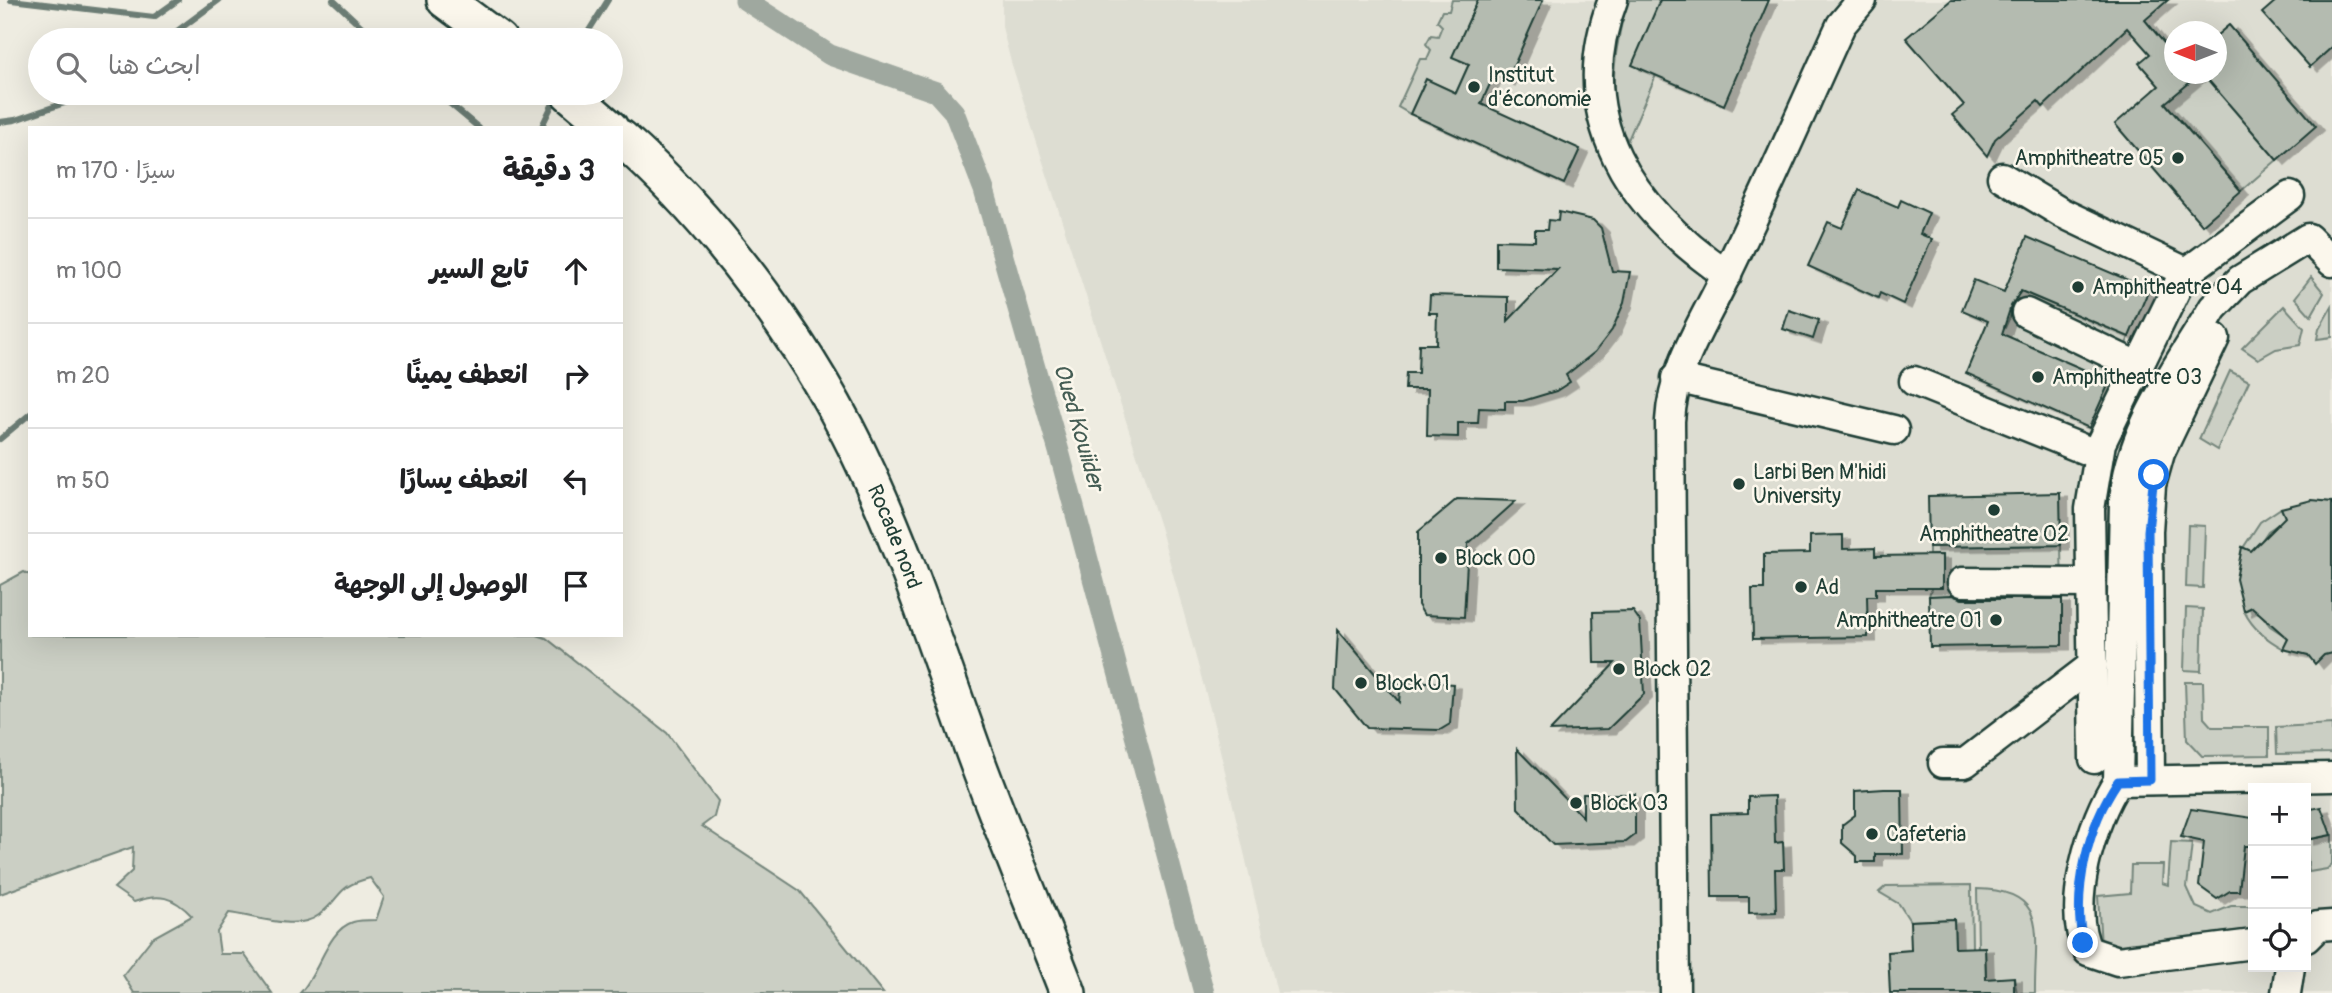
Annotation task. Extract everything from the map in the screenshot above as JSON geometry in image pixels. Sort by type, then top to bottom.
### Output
[{"type":"main road","points":[[445,0],[483,28]]},
{"type":"main road","points":[[583,105],[608,126]]},
{"type":"main road","name":"Rocade nord","points":[[623,140],[703,220],[752,281],[832,402],[900,546],[991,797],[1068,993]]},
{"type":"street","points":[[1613,0],[1603,34],[1599,78],[1604,117],[1619,164],[1653,214],[1727,275]]},
{"type":"street","points":[[1675,993],[1671,421],[1676,379],[1727,275],[1841,25],[1862,0]]},
{"type":"street","points":[[2001,177],[2062,213],[2186,272]]},
{"type":"street","points":[[2094,759],[2090,509],[2101,443],[2175,287],[2186,272],[2290,196]]},
{"type":"street","points":[[2150,780],[2148,512],[2156,464],[2232,305],[2320,250]]},
{"type":"street","points":[[2248,945],[2118,961],[2088,951],[2081,930],[2084,873],[2104,802],[2118,781],[2124,502],[2128,469],[2137,439],[2222,295],[2240,280],[2320,250]]},
{"type":"street","points":[[2026,313],[2137,366]]},
{"type":"street","points":[[1676,379],[1894,430]]},
{"type":"street","points":[[1914,382],[2098,455]]},
{"type":"street","points":[[1962,582],[2091,583]]},
{"type":"street","points":[[1943,763],[1965,763],[2093,665]]},
{"type":"street","points":[[2118,781],[2332,776]]},
{"type":"street","points":[[2286,993],[2289,972]]},
{"type":"shaded area","name":"Larbi Ben M'hidi University","points":[[1002,0],[2332,0],[2332,993],[1277,993],[1212,716],[1161,530],[1002,27]]},
{"type":"shaded area","points":[[1452,0],[1478,0],[1453,56],[1469,64],[1456,93],[1426,79],[1410,114],[1398,107],[1420,59],[1427,59],[1431,50],[1426,44],[1431,35],[1438,36],[1442,26],[1437,21],[1442,11],[1449,11]]},
{"type":"shaded area","points":[[1629,0],[1660,0],[1656,75],[1628,140],[1620,127],[1616,111],[1614,72],[1616,51]]},
{"type":"shaded area","points":[[2187,84],[2212,84],[2277,160],[2241,191],[2154,90],[2159,86],[2170,99]]},
{"type":"shaded area","points":[[2311,277],[2324,293],[2311,316],[2295,298]]},
{"type":"shaded area","points":[[2007,285],[2129,337],[2110,381],[1986,327],[1991,322],[2005,328],[2018,299],[2004,292]]},
{"type":"shaded area","points":[[2284,306],[2304,328],[2300,345],[2276,349],[2258,359],[2242,348]]},
{"type":"shaded area","points":[[2332,306],[2332,337],[2317,339],[2319,329]]},
{"type":"shaded area","points":[[2230,371],[2249,381],[2217,450],[2199,439]]},
{"type":"shaded area","points":[[2281,508],[2286,519],[2268,531],[2254,552],[2243,548],[2260,522]]},
{"type":"shaded area","points":[[2188,525],[2205,526],[2203,588],[2186,587]]},
{"type":"shaded area","points":[[2061,545],[2062,593],[1929,596],[1941,555],[1929,555],[1929,547]]},
{"type":"shaded area","points":[[24,572],[28,574],[28,637],[546,638],[667,733],[718,801],[714,817],[702,826],[800,891],[883,993],[300,993],[330,942],[344,926],[361,920],[376,920],[384,897],[370,878],[350,885],[319,915],[310,920],[276,922],[229,913],[217,932],[220,954],[244,954],[272,993],[134,993],[123,975],[152,938],[192,916],[172,900],[158,897],[134,902],[114,888],[132,871],[133,847],[0,894],[0,585]]},
{"type":"shaded area","points":[[2255,606],[2270,626],[2288,638],[2284,649],[2261,633],[2244,611]]},
{"type":"shaded area","points":[[2186,608],[2203,609],[2201,671],[2184,670]]},
{"type":"shaded area","points":[[2185,682],[2203,682],[2204,718],[2212,727],[2269,727],[2269,755],[2202,756],[2187,740]]},
{"type":"shaded area","points":[[2332,724],[2332,753],[2277,754],[2276,727]]},
{"type":"shaded area","points":[[2332,835],[2332,864],[2327,869],[2311,872],[2311,839]]},
{"type":"shaded area","points":[[2171,842],[2192,843],[2187,887],[2196,907],[2212,914],[2231,906],[2248,906],[2248,930],[2101,947],[2098,896],[2130,893],[2131,865],[2163,865],[2162,883],[2168,885]]},
{"type":"shaded area","points":[[1971,885],[1972,948],[1955,949],[1954,919],[1910,921],[1899,904],[1879,892],[1886,886]]},
{"type":"shaded area","points":[[1977,889],[2001,891],[2018,898],[2028,907],[2034,920],[2036,935],[2035,993],[2017,993],[2014,978],[1986,979],[1985,948],[1978,948]]},
{"type":"building","name":"Institut d'économie","points":[[1478,0],[1543,0],[1507,81],[1494,75],[1481,104],[1580,149],[1564,184],[1410,114],[1426,79],[1456,93],[1469,64],[1452,57]]},
{"type":"building","points":[[1660,0],[1769,0],[1724,105],[1632,65]]},
{"type":"building","points":[[1951,0],[2168,0],[2145,20],[2164,43],[2164,84],[2188,84],[2165,103],[2241,191],[2202,225],[2115,124],[2159,86],[2139,63],[2150,54],[2127,28],[2043,107],[2038,101],[1995,139],[1987,156],[1952,115],[1964,105],[1906,38]]},
{"type":"building","points":[[2277,0],[2332,0],[2332,47],[2310,67],[2262,13]]},
{"type":"building","points":[[2229,25],[2316,126],[2277,160],[2212,84],[2227,84]]},
{"type":"building","points":[[1859,190],[1898,207],[1901,200],[1929,213],[1920,234],[1932,239],[1903,304],[1880,293],[1878,298],[1808,266],[1828,222],[1842,228]]},
{"type":"building","points":[[1559,212],[1593,220],[1601,228],[1612,271],[1630,272],[1624,303],[1612,330],[1595,352],[1566,375],[1570,382],[1556,391],[1523,401],[1505,401],[1505,409],[1479,408],[1478,423],[1458,423],[1458,437],[1427,436],[1428,389],[1405,389],[1406,373],[1418,373],[1419,344],[1436,344],[1437,313],[1429,313],[1430,295],[1508,297],[1508,321],[1558,269],[1496,267],[1496,240],[1535,241],[1535,230],[1547,230],[1548,220],[1558,221]]},
{"type":"building","points":[[2027,237],[2149,289],[2129,337],[2021,291],[2011,306],[2002,334],[2110,381],[2089,428],[1966,373],[1988,321],[1962,310],[1974,280],[2004,292]]},
{"type":"building","points":[[1789,310],[1819,320],[1813,339],[1783,329]]},
{"type":"building","name":"Amphitheatre 02","points":[[2060,493],[2061,545],[1929,547],[1928,496]]},
{"type":"building","name":"Block 00","points":[[1457,499],[1516,501],[1468,544],[1464,617],[1424,615],[1418,605],[1418,532]]},
{"type":"building","points":[[2312,500],[2332,502],[2332,653],[2324,655],[2315,664],[2308,655],[2283,649],[2288,639],[2252,607],[2244,611],[2236,579],[2242,547],[2251,551],[2285,517],[2281,508]]},
{"type":"building","points":[[1843,535],[1843,549],[1875,548],[1875,556],[1942,555],[1942,588],[1876,588],[1876,596],[1867,596],[1868,637],[1753,639],[1752,589],[1764,589],[1764,554],[1810,553],[1810,536]]},
{"type":"building","name":"Amphitheatre 01","points":[[1952,595],[1962,599],[2062,599],[2062,645],[1930,647],[1929,596]]},
{"type":"building","name":"Block 02","points":[[1633,611],[1640,621],[1644,694],[1608,729],[1550,731],[1615,663],[1594,663],[1593,612]]},
{"type":"building","name":"Block 01","points":[[1338,630],[1399,702],[1401,680],[1453,684],[1450,724],[1440,730],[1367,728],[1335,689]]},
{"type":"building","name":"Block 03","points":[[1517,749],[1583,817],[1583,794],[1635,794],[1635,835],[1626,842],[1553,845],[1518,808]]},
{"type":"building","name":"Cafeteria","points":[[1902,789],[1903,854],[1875,854],[1875,862],[1857,862],[1857,856],[1842,843],[1842,825],[1855,815],[1855,791]]},
{"type":"building","points":[[1774,796],[1775,843],[1783,842],[1784,869],[1775,869],[1776,912],[1749,913],[1749,897],[1712,897],[1711,814],[1748,813],[1748,797]]},
{"type":"building","points":[[2321,807],[2331,835],[2311,839],[2311,809]]},
{"type":"building","points":[[2191,809],[2248,817],[2248,846],[2244,846],[2239,891],[2230,891],[2217,899],[2199,886],[2204,842],[2181,837]]},
{"type":"building","points":[[1954,919],[1955,948],[1985,947],[1986,979],[2014,977],[2014,993],[1890,993],[1888,952],[1911,950],[1910,921]]},
{"type":"waterway","points":[[11,0],[154,17],[178,0]]},
{"type":"waterway","points":[[181,28],[219,0]]},
{"type":"waterway","points":[[333,0],[363,28]]},
{"type":"waterway","points":[[590,28],[608,0]]},
{"type":"waterway","name":"Oued Kouiider","points":[[745,0],[830,55],[936,92],[954,112],[984,190],[1060,455],[1204,993]]},
{"type":"waterway","points":[[0,122],[15,120],[59,105]]},
{"type":"waterway","points":[[451,105],[477,126]]},
{"type":"waterway","points":[[542,126],[552,105]]},
{"type":"waterway","points":[[0,439],[28,416]]},
{"type":"place","name":"Institut d'économie","points":[[1474,87]]},
{"type":"place","name":"Amphitheatre 05","points":[[2178,158]]},
{"type":"place","name":"Amphitheatre 04","points":[[2078,287]]},
{"type":"place","name":"Amphitheatre 03","points":[[2038,377]]},
{"type":"place","name":"Larbi Ben M'hidi University","points":[[1739,484]]},
{"type":"place","name":"Amphitheatre 02","points":[[1994,510]]},
{"type":"place","name":"Block 00","points":[[1441,558]]},
{"type":"place","name":"Ad","points":[[1801,587]]},
{"type":"place","name":"Amphitheatre 01","points":[[1996,620]]},
{"type":"place","name":"Block 02","points":[[1619,669]]},
{"type":"place","name":"Block 01","points":[[1361,683]]},
{"type":"place","name":"Block 03","points":[[1576,803]]},
{"type":"place","name":"Cafeteria","points":[[1872,834]]},
{"type":"route","points":[[2083,943],[2080,902],[2084,873],[2104,802],[2118,781],[2150,780],[2148,512],[2154,475]]}]
